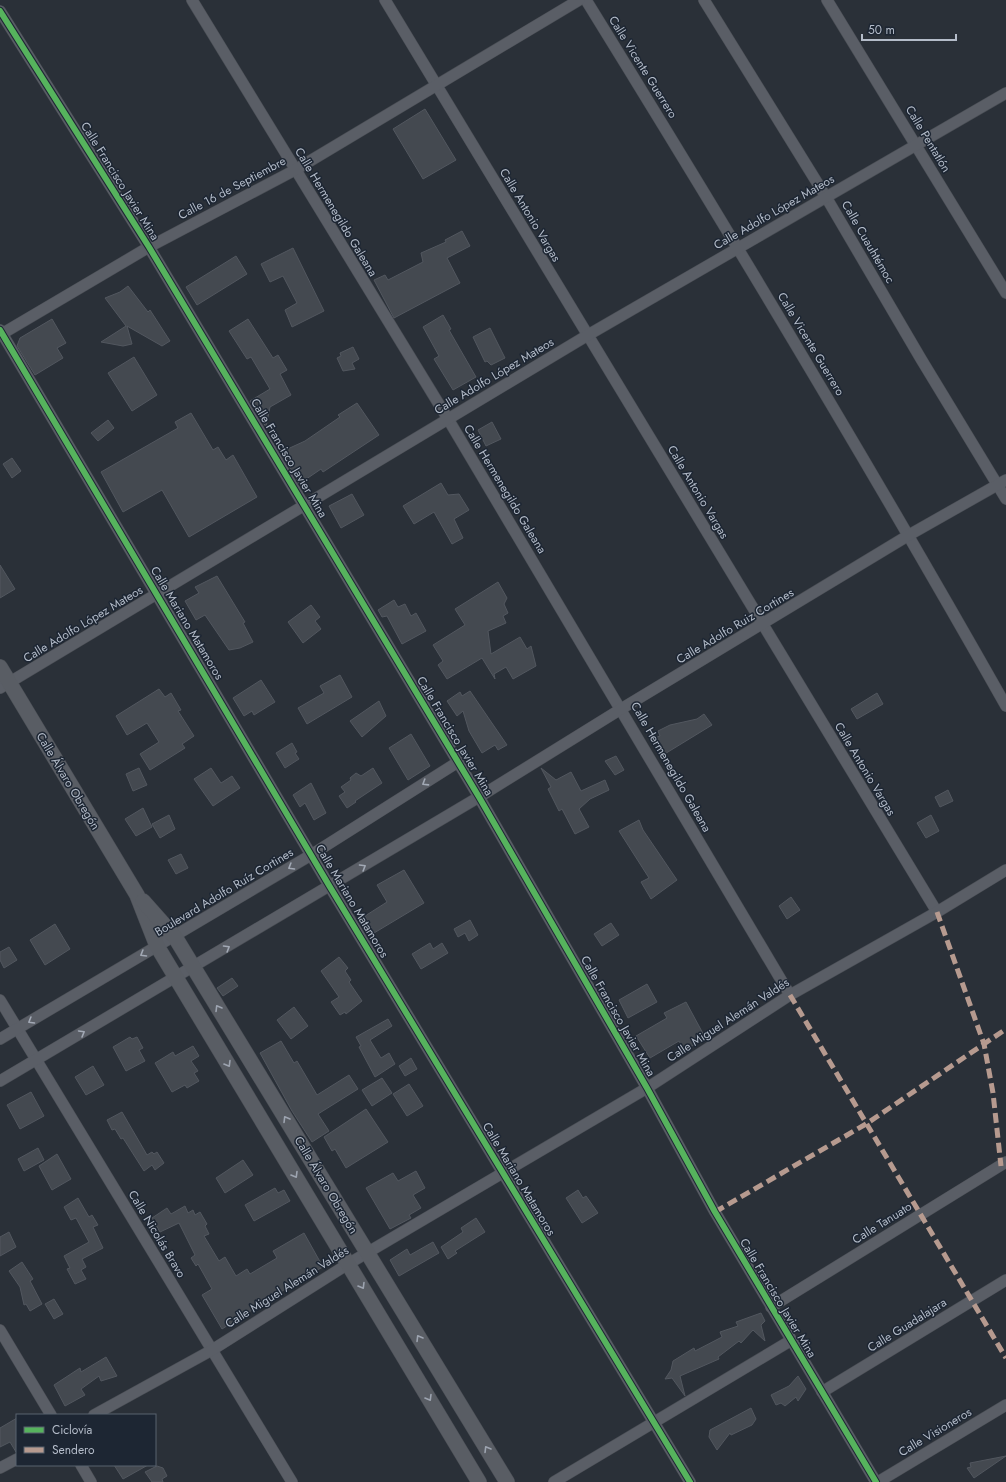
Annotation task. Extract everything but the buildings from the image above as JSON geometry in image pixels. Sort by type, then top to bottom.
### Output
[{"type":"street","name":"Calle Hermenegildo Galeana","points":[[192,0],[448,419],[790,995]]},
{"type":"street","name":"Calle Antonio Vargas","points":[[385,0],[937,912]]},
{"type":"street","name":"Calle 16 de Septiembre","points":[[1,332],[149,247],[295,170],[578,0]]},
{"type":"street","name":"Calle Vicente Guerrero","points":[[586,0],[739,247],[910,535],[1006,706]]},
{"type":"street","name":"Calle Cuauhtémoc","points":[[704,0],[826,197],[921,359],[1002,482],[1006,499]]},
{"type":"street","name":"Calle Pentatlón","points":[[826,0],[1006,293]]},
{"type":"street","name":"Calle Francisco Javier Mina","points":[[0,11],[149,247],[479,797],[647,1088],[715,1212],[790,1341],[877,1482]]},
{"type":"street","name":"Calle Adolfo López Mateos","points":[[5,685],[588,335],[1006,93]]},
{"type":"street","name":"Calle Mariano Matamoros","points":[[1,332],[312,854],[330,887],[690,1482]]},
{"type":"street","name":"Calle Adolfo Ruiz Cortines","points":[[194,968],[910,535],[1002,482]]},
{"type":"street","name":"Calle Álvaro Obregón","points":[[0,667],[5,685],[137,895],[175,937],[507,1482]]},
{"type":"street","name":"Boulevard Adolfo Ruíz Cortines","points":[[0,1039],[157,946],[175,937],[312,854],[458,762]]},
{"type":"street","name":"Calle Miguel Alemán Valdés","points":[[96,1414],[212,1350],[348,1264],[504,1174],[647,1088],[790,995],[937,912],[1006,870]]},
{"type":"street","name":"Calle Álvaro Obregón","points":[[137,895],[157,946],[479,1482]]},
{"type":"street","points":[[0,1081],[194,968]]},
{"type":"street","name":"Calle Nicolás Bravo","points":[[0,1000],[292,1482]]},
{"type":"street","name":"Calle Tanuato","points":[[771,1307],[1004,1168]]},
{"type":"street","name":"Calle Guadalajara","points":[[822,1392],[1006,1280]]},
{"type":"street","points":[[0,1330],[50,1414]]},
{"type":"street","points":[[554,1482],[790,1341]]},
{"type":"street","name":"Calle Visioneros","points":[[877,1482],[1006,1405]]},
{"type":"street","points":[[0,1468],[16,1460]]},
{"type":"street","points":[[82,1466],[91,1482]]},
{"type":"marked path","points":[[937,912],[984,1044],[993,1093],[1001,1166]]},
{"type":"marked path","points":[[790,995],[1006,1358]]},
{"type":"marked path","points":[[715,1212],[866,1124],[1006,1029]]},
{"type":"cycle path","points":[[0,11],[149,247],[479,797],[647,1088],[715,1212],[876,1482]]},
{"type":"cycle path","points":[[0,330],[330,887],[690,1482]]}]
